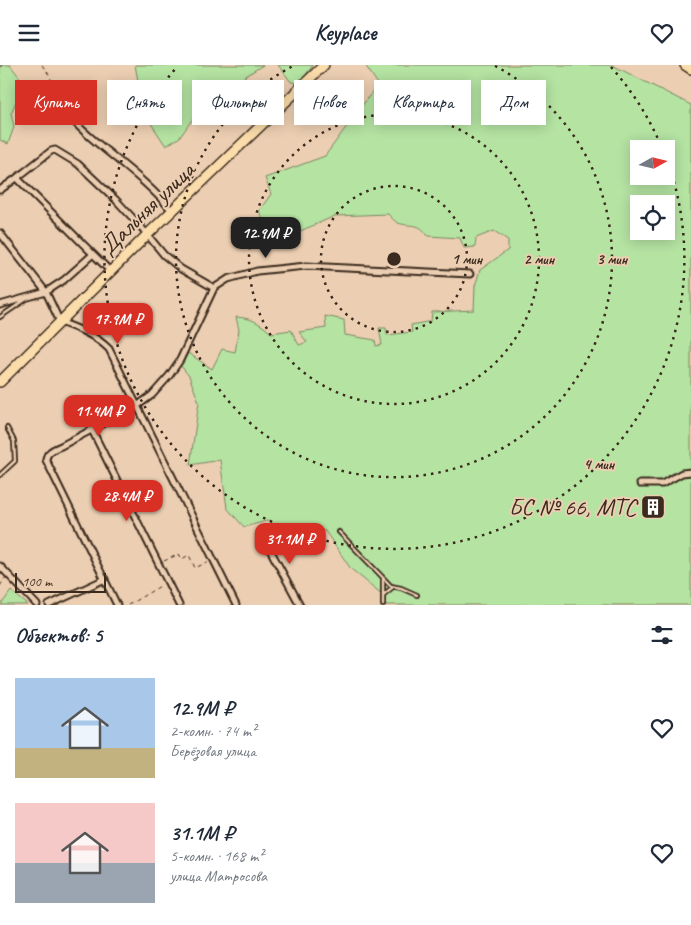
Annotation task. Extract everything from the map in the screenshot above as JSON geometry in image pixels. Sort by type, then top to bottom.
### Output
[{"type":"main road","name":"Дальняя улица","points":[[0,382],[172,211],[324,65]]},
{"type":"main road","points":[[685,65],[691,69]]},
{"type":"street","points":[[78,125],[143,180],[172,211]]},
{"type":"street","points":[[0,190],[43,157],[56,150],[78,164],[116,200],[164,255],[180,269],[214,288]]},
{"type":"street","points":[[18,177],[18,180],[110,272]]},
{"type":"street","points":[[0,233],[46,292],[60,322],[87,332],[109,349],[236,605]]},
{"type":"street","points":[[0,305],[46,292],[92,255]]},
{"type":"street","points":[[118,605],[46,460],[46,456],[49,452],[137,406],[152,395],[180,360],[214,288],[228,279],[257,271],[306,266],[470,274]]},
{"type":"street","points":[[92,430],[179,605]]},
{"type":"street","points":[[640,484],[662,484],[682,473],[691,472]]},
{"type":"street","points":[[262,535],[300,605]]},
{"type":"street","points":[[0,566],[37,605]]},
{"type":"street","points":[[49,605],[105,579]]},
{"type":"lane","points":[[0,317],[30,296]]},
{"type":"lane","points":[[0,475],[15,461],[14,441],[7,428]]},
{"type":"lane","points":[[339,531],[393,587],[401,588],[417,595]]},
{"type":"lane","points":[[383,605],[384,578]]},
{"type":"lane","points":[[383,595],[393,587]]},
{"type":"path","points":[[42,65],[51,80]]},
{"type":"path","points":[[158,563],[179,554],[182,559],[189,555],[195,568],[214,560]]},
{"type":"path","points":[[0,586],[7,574]]},
{"type":"path","points":[[128,605],[168,582]]},
{"type":"green space","points":[[0,65],[10,65],[22,80],[15,80],[15,104],[11,113],[14,127],[8,144],[0,140]]},
{"type":"green space","points":[[135,65],[263,65],[240,80],[192,80],[192,120],[180,137],[166,146],[152,125],[182,125],[182,80],[138,80]]},
{"type":"green space","points":[[278,65],[313,65],[302,80],[291,82]]},
{"type":"green space","points":[[365,65],[612,65],[691,105],[691,605],[385,605],[383,595],[351,569],[325,531],[275,527],[270,520],[244,527],[227,508],[220,460],[190,465],[199,402],[189,376],[181,366],[188,353],[212,369],[222,349],[235,352],[239,330],[236,317],[255,322],[271,333],[291,330],[299,345],[307,342],[299,332],[326,328],[325,316],[344,320],[345,335],[375,340],[376,346],[382,345],[379,328],[386,328],[387,335],[412,332],[411,325],[431,321],[432,312],[474,310],[475,286],[480,270],[508,250],[508,240],[494,231],[476,238],[475,247],[464,248],[460,238],[428,236],[421,228],[398,223],[388,214],[335,216],[291,235],[289,229],[270,237],[259,211],[271,194],[265,178],[325,156],[348,125],[364,125],[364,103],[374,89],[374,125],[471,125],[471,80],[375,80]]},
{"type":"green space","points":[[11,591],[28,605],[1,605]]},
{"type":"place","name":"БС № 66, МТС","points":[[653,507]]}]
